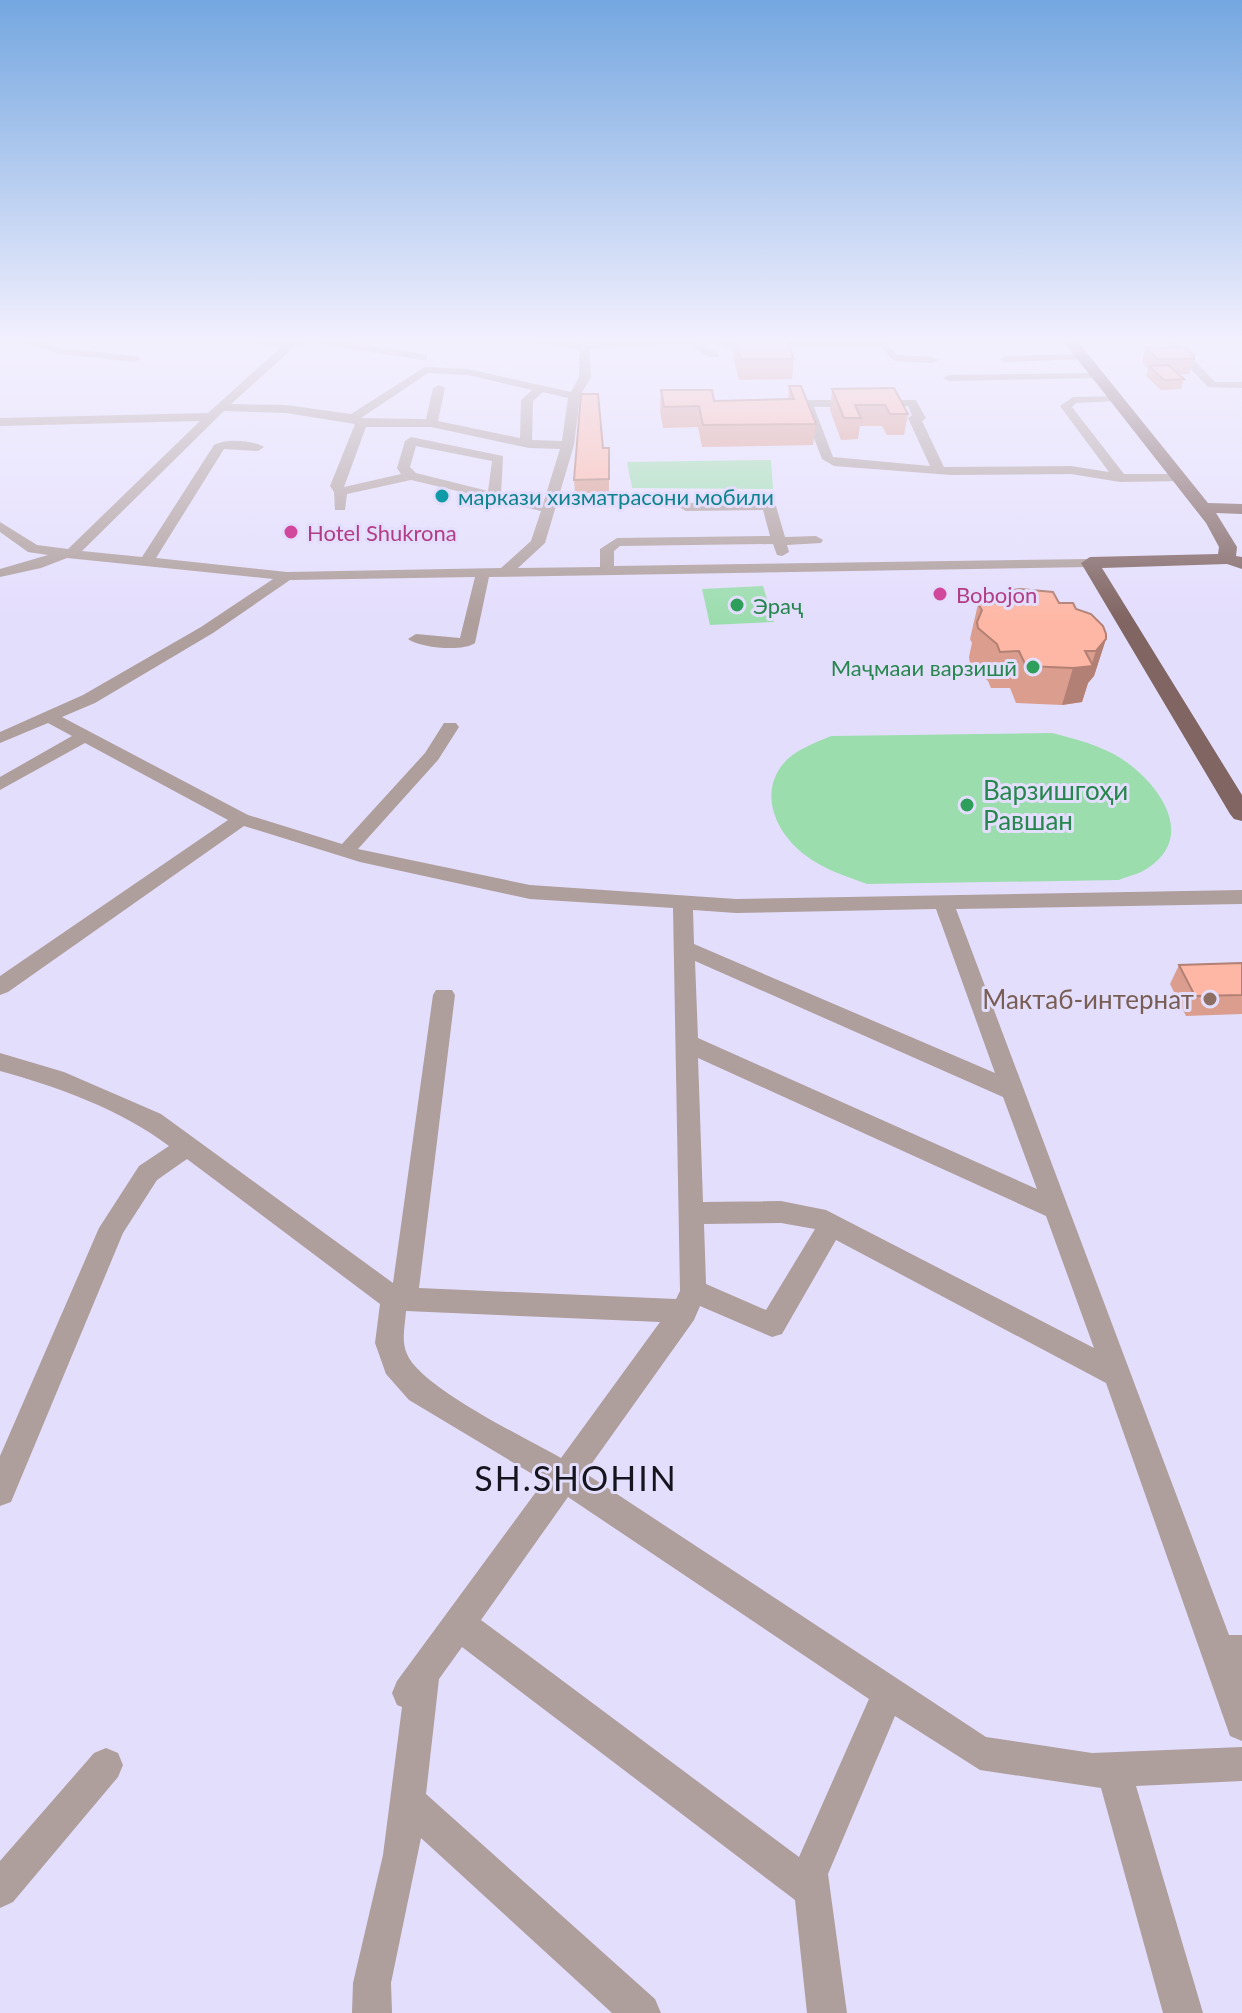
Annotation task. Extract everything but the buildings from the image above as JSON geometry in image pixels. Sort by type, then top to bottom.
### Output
[{"type":"main road","points":[[1142,432],[1180,478],[1210,508],[1242,509]]},
{"type":"main road","points":[[1152,432],[1210,508],[1228,547],[1238,555]]},
{"type":"main road","points":[[1238,555],[1090,563],[1242,814]]},
{"type":"street","points":[[0,573],[68,554],[194,432]]},
{"type":"street","points":[[340,507],[341,492],[337,486],[353,432]]},
{"type":"street","points":[[473,432],[526,443],[568,445]]},
{"type":"street","points":[[526,432],[526,443]]},
{"type":"street","points":[[504,573],[538,543],[570,432]]},
{"type":"street","points":[[818,432],[828,459],[834,462],[939,470],[1071,470],[1120,478],[1180,478]]},
{"type":"street","points":[[921,432],[939,470]]},
{"type":"street","points":[[1085,432],[1120,478]]},
{"type":"street","points":[[411,476],[403,468],[411,441],[499,459],[494,496]]},
{"type":"street","points":[[146,562],[220,445],[258,447]]},
{"type":"street","points":[[341,492],[365,484],[411,476],[548,509]]},
{"type":"street","points":[[686,507],[769,506],[786,569]]},
{"type":"street","points":[[2,530],[33,549],[287,576],[1090,563]]},
{"type":"street","points":[[607,571],[607,549],[617,542],[816,540]]},
{"type":"street","points":[[416,639],[467,643],[483,573]]},
{"type":"street","points":[[0,738],[89,699],[207,630],[287,576]]},
{"type":"street","points":[[48,716],[241,819],[345,852],[530,892],[683,905],[1242,897]]},
{"type":"street","points":[[345,852],[432,756],[450,727]]},
{"type":"street","points":[[0,785],[84,736]]},
{"type":"street","points":[[0,987],[241,819]]},
{"type":"street","points":[[944,903],[1115,1373],[1231,1651],[1242,1724]]},
{"type":"street","points":[[372,2013],[372,1983],[401,1855],[416,1684],[689,1301],[692,1213],[683,905]]},
{"type":"street","points":[[684,948],[1011,1090]]},
{"type":"street","points":[[444,995],[399,1299],[389,1343],[396,1365],[419,1391],[565,1477],[980,1753],[1092,1771],[1242,1764]]},
{"type":"street","points":[[687,1043],[1056,1209]]},
{"type":"street","points":[[0,1062],[56,1078],[153,1121],[399,1299],[689,1301],[772,1325],[831,1225]]},
{"type":"street","points":[[0,1491],[112,1228],[148,1173],[187,1146]]},
{"type":"street","points":[[692,1213],[790,1212],[817,1218],[1115,1373]]},
{"type":"street","points":[[459,1624],[812,1890]]},
{"type":"street","points":[[827,2013],[810,1874],[889,1691]]},
{"type":"street","points":[[0,1889],[106,1765]]},
{"type":"street","points":[[1114,1770],[1183,2013]]},
{"type":"street","points":[[407,1801],[641,2013]]},
{"type":"green space","points":[[771,460],[773,489],[632,488],[627,462]]},
{"type":"green space","name":"Эраҷ","points":[[763,586],[774,622],[710,625],[702,589]]},
{"type":"green space","points":[[1052,733],[1114,754],[1135,769],[1159,795],[1171,825],[1170,840],[1163,855],[1148,868],[1119,880],[867,884],[827,868],[805,855],[786,836],[774,813],[772,788],[783,764],[799,751],[831,736]]},
{"type":"place","name":"маркази хизматрасони мобили","points":[[442,496]]},
{"type":"place","name":"Hotel Shukrona","points":[[291,532]]},
{"type":"place","name":"Bobojon","points":[[940,594]]},
{"type":"place","name":"Эраҷ","points":[[737,605]]},
{"type":"place","name":"Маҷмааи варзишӣ","points":[[1033,667]]},
{"type":"place","name":"Варзишгоҳи Равшан","points":[[967,805]]},
{"type":"place","name":"Мактаб-интернат","points":[[1210,999]]},
{"type":"district","name":"SH.SHOHIN","points":[[576,1477]]}]
